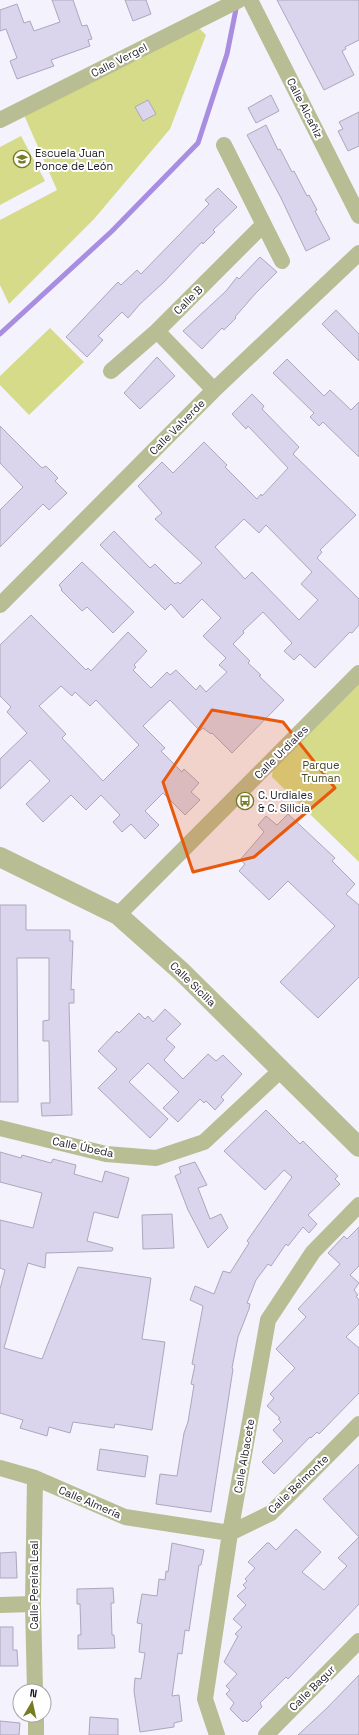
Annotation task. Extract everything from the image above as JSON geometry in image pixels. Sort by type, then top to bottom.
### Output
[{"type":"street","name":"Calle Vergel","points":[[0,120],[239,0]]},
{"type":"street","name":"Calle Alcañiz","points":[[250,0],[359,216]]},
{"type":"street","points":[[224,145],[282,262]]},
{"type":"street","name":"Calle B","points":[[111,371],[157,331],[263,225]]},
{"type":"street","name":"Calle Valverde","points":[[0,605],[214,390],[359,253]]},
{"type":"street","points":[[157,331],[214,390]]},
{"type":"street","name":"Calle Urdiales","points":[[118,915],[359,673]]},
{"type":"street","name":"Calle Sicilia","points":[[0,857],[118,915],[182,972],[359,1148]]},
{"type":"street","name":"Calle Úbeda","points":[[0,1128],[106,1154],[156,1158],[204,1142],[281,1070]]},
{"type":"street","name":"Calle Albacete","points":[[217,1735],[205,1699],[230,1533],[268,1320],[313,1252],[359,1205]]},
{"type":"street","name":"Calle Belmonte","points":[[230,1533],[270,1513],[359,1424]]},
{"type":"street","name":"Calle Almería","points":[[0,1468],[35,1478],[126,1517],[230,1533]]},
{"type":"street","name":"Calle Pereira Leal","points":[[35,1478],[33,1604],[35,1683]]},
{"type":"street","points":[[0,1605],[33,1604]]},
{"type":"street","name":"Calle Bagur","points":[[266,1735],[359,1641]]},
{"type":"street","points":[[36,1723],[36,1735]]},
{"type":"highlighted area","points":[[212,710],[283,722],[335,788],[254,857],[193,872],[163,782]]},
{"type":"green space","points":[[197,26],[206,35],[170,129],[94,219],[9,304],[0,285],[0,220],[57,190],[24,115]]},
{"type":"green space","points":[[21,136],[45,181],[0,205],[0,147]]},
{"type":"green space","points":[[50,328],[84,362],[29,415],[0,385],[0,376]]},
{"type":"green space","name":"Parque Truman","points":[[359,680],[359,862],[272,777],[273,764]]},
{"type":"building","points":[[52,0],[73,0],[82,26],[87,25],[92,39],[88,40],[90,46],[51,60],[54,66],[17,79],[10,61],[17,58],[6,29],[0,31],[0,10],[17,4],[24,23],[30,21],[34,31],[60,22]]},
{"type":"building","points":[[125,0],[146,0],[151,14],[133,21]]},
{"type":"building","points":[[277,0],[359,0],[359,40],[345,47],[346,49],[342,51],[354,75],[324,90]]},
{"type":"building","points":[[271,95],[279,111],[256,123],[248,108]]},
{"type":"building","points":[[148,100],[156,114],[143,121],[135,107]]},
{"type":"building","points":[[359,112],[359,146],[348,151],[338,131],[343,129],[339,122]]},
{"type":"building","points":[[266,125],[278,150],[280,149],[292,172],[294,171],[307,196],[309,195],[317,210],[315,211],[330,239],[306,251],[281,198],[247,135]]},
{"type":"building","points":[[218,188],[237,207],[213,230],[215,232],[203,244],[202,242],[128,318],[122,312],[98,336],[103,340],[87,357],[66,337],[118,282],[121,285],[137,270],[141,274],[209,204],[205,200]]},
{"type":"building","points":[[260,257],[277,272],[255,294],[235,317],[236,318],[224,330],[222,328],[202,349],[183,331],[226,291],[237,277],[239,279]]},
{"type":"building","points":[[336,310],[359,334],[359,361],[322,324]]},
{"type":"building","points":[[157,357],[175,376],[140,409],[124,393]]},
{"type":"building","points":[[287,359],[324,396],[330,390],[351,410],[359,402],[359,457],[323,422],[319,426],[310,417],[314,413],[273,373]]},
{"type":"building","points":[[252,394],[264,406],[262,409],[299,447],[293,454],[356,515],[320,550],[322,552],[317,558],[359,599],[359,625],[352,633],[350,632],[315,668],[300,654],[294,660],[284,651],[292,643],[263,612],[243,631],[244,633],[233,644],[250,661],[248,663],[261,675],[259,676],[284,700],[232,753],[212,733],[211,734],[203,728],[200,731],[170,700],[143,726],[165,748],[161,751],[182,772],[184,769],[199,783],[191,792],[200,800],[185,815],[163,793],[145,811],[159,825],[145,839],[131,824],[122,832],[113,822],[120,815],[101,795],[86,810],[71,795],[43,822],[26,804],[50,781],[30,760],[0,789],[0,759],[27,733],[7,712],[11,707],[0,696],[0,645],[31,615],[86,670],[88,668],[91,671],[128,632],[147,651],[134,665],[136,667],[133,670],[151,688],[167,672],[170,675],[176,670],[196,690],[200,685],[206,692],[227,672],[219,665],[226,658],[203,636],[221,618],[202,599],[183,618],[171,604],[165,610],[100,545],[114,531],[150,568],[155,564],[175,584],[178,582],[180,584],[202,563],[155,519],[162,513],[138,486],[162,462],[173,473],[204,442],[227,465],[225,467],[257,499],[261,494],[262,496],[288,468],[248,426],[246,429],[232,414]],"holes":[[[244,519],[259,533],[266,525],[312,572],[301,584],[318,600],[299,620],[252,572],[245,579],[215,547]],[[61,686],[72,696],[75,692],[90,706],[96,700],[139,745],[103,781],[62,738],[66,734],[39,706]]]},
{"type":"building","points":[[0,426],[42,468],[46,466],[58,478],[55,481],[67,493],[49,510],[43,504],[0,547],[0,510],[23,487],[0,463]]},
{"type":"building","points":[[82,562],[134,612],[113,633],[87,607],[82,611],[61,590],[62,589],[59,585]]},
{"type":"building","points":[[288,814],[335,858],[332,861],[355,884],[346,894],[359,905],[359,977],[318,1018],[280,982],[335,926],[288,881],[269,900],[239,871],[245,864],[240,860],[264,832],[258,825],[266,816],[277,825]]},
{"type":"building","points":[[0,905],[26,905],[26,930],[70,930],[70,941],[73,941],[71,990],[74,989],[74,1003],[69,1003],[72,1115],[42,1116],[41,1103],[50,1103],[49,1041],[43,1041],[43,1021],[49,1020],[49,958],[17,958],[18,1102],[0,1102]]},
{"type":"building","points":[[165,1009],[181,1024],[166,1039],[175,1047],[164,1060],[183,1079],[208,1054],[216,1061],[223,1055],[242,1074],[221,1097],[224,1100],[215,1110],[206,1101],[204,1103],[200,1099],[178,1122],[163,1108],[179,1092],[148,1063],[129,1082],[168,1119],[150,1138],[98,1088],[117,1069],[98,1051],[117,1031],[119,1033],[139,1013],[145,1019],[148,1016],[153,1022]]},
{"type":"building","points":[[266,1110],[300,1144],[303,1141],[338,1176],[335,1179],[340,1184],[308,1215],[317,1224],[309,1233],[303,1227],[288,1246],[286,1244],[271,1266],[268,1264],[256,1280],[247,1303],[250,1304],[249,1309],[238,1337],[232,1368],[211,1512],[156,1504],[160,1474],[177,1476],[184,1433],[188,1422],[194,1385],[191,1384],[195,1365],[192,1364],[203,1306],[190,1300],[195,1286],[214,1294],[223,1271],[230,1273],[249,1243],[247,1241],[292,1177],[284,1170],[265,1190],[224,1151]]},
{"type":"building","points":[[0,1152],[21,1158],[22,1155],[51,1163],[53,1159],[76,1165],[74,1174],[102,1182],[105,1171],[129,1178],[118,1218],[94,1212],[87,1241],[113,1248],[112,1251],[46,1253],[45,1268],[28,1263],[4,1348],[42,1359],[78,1267],[151,1278],[142,1339],[165,1342],[152,1430],[115,1424],[114,1428],[73,1422],[70,1433],[49,1427],[47,1436],[20,1428],[23,1420],[0,1413],[0,1289],[5,1270],[0,1268],[0,1220],[33,1228],[42,1193],[0,1182]]},
{"type":"building","points":[[195,1162],[207,1185],[198,1188],[210,1219],[221,1214],[228,1228],[208,1248],[188,1210],[175,1176],[181,1173],[179,1167]]},
{"type":"building","points":[[172,1214],[174,1248],[143,1249],[142,1215]]},
{"type":"building","points":[[359,1227],[359,1266],[350,1275],[359,1283],[354,1290],[358,1295],[356,1296],[359,1300],[359,1324],[346,1337],[359,1348],[359,1393],[319,1434],[317,1432],[311,1438],[310,1437],[274,1474],[262,1462],[283,1441],[273,1430],[281,1422],[278,1419],[280,1418],[267,1406],[274,1398],[270,1394],[295,1368],[276,1349],[306,1317],[298,1309],[340,1264],[328,1253],[344,1236],[347,1239]]},
{"type":"building","points":[[100,1449],[148,1456],[145,1477],[97,1470]]},
{"type":"building","points":[[359,1464],[359,1537],[323,1499]]},
{"type":"building","points":[[296,1529],[321,1552],[302,1572],[324,1590],[347,1566],[338,1558],[359,1537],[359,1604],[288,1679],[286,1677],[260,1703],[262,1707],[247,1722],[245,1720],[243,1722],[230,1709],[234,1703],[226,1694],[230,1690],[226,1686],[237,1674],[224,1662],[238,1636],[235,1634],[242,1627],[233,1619],[246,1605],[237,1596],[246,1588],[243,1585],[247,1581],[245,1579],[255,1568],[248,1562],[267,1543],[269,1543],[276,1550]]},
{"type":"building","points":[[172,1543],[204,1550],[201,1565],[199,1565],[189,1631],[185,1630],[182,1654],[178,1653],[172,1696],[179,1695],[182,1721],[174,1723],[174,1727],[140,1732],[134,1691],[135,1678],[141,1679],[145,1653],[139,1652],[142,1624],[137,1623],[142,1594],[157,1596],[159,1579],[165,1580],[166,1571],[168,1572]]},
{"type":"building","points":[[16,1552],[17,1578],[0,1578],[0,1553]]},
{"type":"building","points":[[113,1588],[114,1603],[111,1603],[112,1635],[114,1635],[115,1648],[78,1649],[78,1635],[81,1635],[80,1604],[77,1604],[77,1589]]},
{"type":"building","points":[[0,1627],[13,1627],[13,1650],[17,1650],[18,1666],[0,1666]]},
{"type":"building","points":[[359,1675],[359,1735],[298,1735],[327,1708]]},
{"type":"building","points":[[90,1717],[118,1719],[118,1735],[89,1735]]},
{"type":"building","points":[[0,1721],[20,1723],[19,1735],[0,1735]]},
{"type":"waterway","points":[[0,334],[112,231],[198,143],[227,54],[237,4]]},
{"type":"place","name":"Escuela Juan Ponce de León","points":[[22,159]]},
{"type":"place","name":"C. Urdiales & C. Silicia","points":[[245,801]]}]
